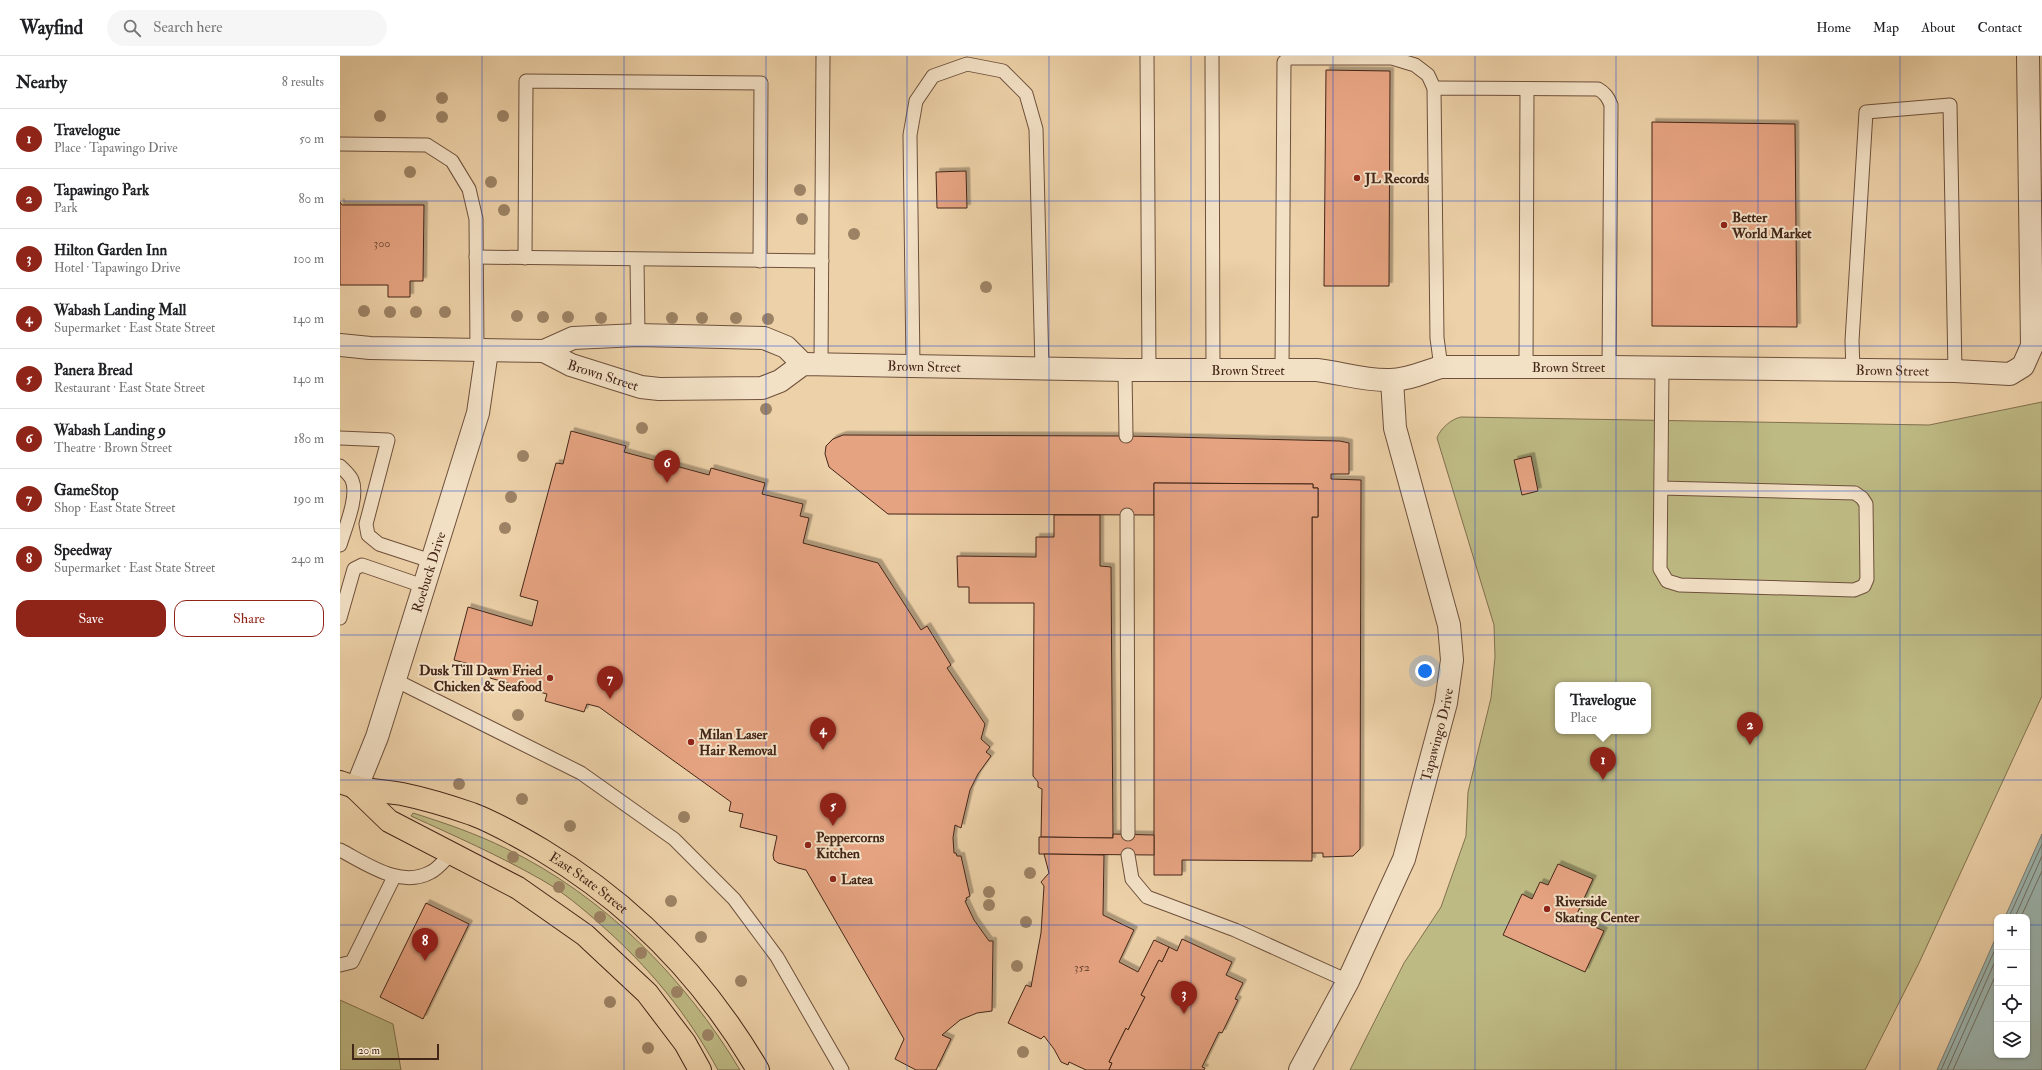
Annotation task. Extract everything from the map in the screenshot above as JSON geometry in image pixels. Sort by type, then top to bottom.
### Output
[{"type":"main road","points":[[348,785],[389,821],[518,888],[585,935],[647,993],[685,1043],[700,1070]]},
{"type":"main road","name":"East State Street","points":[[348,785],[426,800],[473,815],[514,834],[559,860],[602,889],[659,939],[700,984],[742,1043],[758,1070]]},
{"type":"street","name":"Brown Street","points":[[544,351],[572,365],[640,387],[659,389],[762,388],[780,381],[812,364],[1125,370],[1317,370],[1342,373],[1362,379],[1392,380],[1421,374],[1441,367],[1609,367],[1955,371],[2010,374],[2023,366],[2032,346],[2028,56]]},
{"type":"street","name":"Brown Street","points":[[340,345],[370,348],[544,351],[573,338],[638,335],[764,338],[786,348],[812,364]]},
{"type":"street","name":"Roebuck Drive","points":[[348,785],[377,737],[478,412],[482,351]]},
{"type":"street","name":"Tapawingo Drive","points":[[1300,1070],[1348,981],[1404,859],[1446,703],[1452,660],[1449,625],[1395,428],[1392,380]]},
{"type":"lane","points":[[812,364],[822,261],[823,56]]},
{"type":"lane","points":[[1147,56],[1149,370]]},
{"type":"lane","points":[[1212,56],[1213,370]]},
{"type":"lane","points":[[1282,370],[1284,62],[1289,58],[1392,58],[1415,65],[1428,75],[1434,88],[1437,338],[1441,367]]},
{"type":"lane","points":[[913,366],[910,135],[916,101],[933,76],[967,64],[1003,71],[1026,94],[1036,129],[1042,368]]},
{"type":"lane","points":[[525,258],[526,81],[761,83],[760,261]]},
{"type":"lane","points":[[1434,88],[1598,89],[1605,93],[1609,98],[1609,367]]},
{"type":"lane","points":[[1526,367],[1527,89]]},
{"type":"lane","points":[[1853,371],[1852,341],[1866,112],[1950,105],[1955,371]]},
{"type":"lane","points":[[340,144],[427,146],[452,160],[469,189],[476,219],[476,257],[482,351]]},
{"type":"lane","points":[[476,257],[822,261]]},
{"type":"lane","points":[[637,260],[638,335]]},
{"type":"lane","points":[[1661,488],[1855,493],[1862,498],[1866,504],[1867,579],[1864,586],[1854,590],[1680,585],[1667,580],[1660,569],[1662,368]]},
{"type":"lane","points":[[1125,370],[1126,436]]},
{"type":"lane","points":[[340,438],[388,440],[366,524],[368,535],[379,544],[431,561]]},
{"type":"lane","points":[[340,466],[352,479],[354,498],[340,545]]},
{"type":"lane","points":[[1127,514],[1128,834]]},
{"type":"lane","points":[[340,618],[354,569],[362,564],[423,586]]},
{"type":"lane","points":[[395,680],[581,773],[674,839],[734,899],[777,957],[842,1070]]},
{"type":"lane","points":[[340,850],[394,877],[418,878],[433,871],[452,853]]},
{"type":"lane","points":[[1128,855],[1132,879],[1147,897],[1235,930],[1348,981]]},
{"type":"lane","points":[[340,965],[352,962],[394,877]]},
{"type":"shaded area","points":[[2042,402],[2042,696],[1919,963],[1865,1070],[1350,1070],[1404,963],[1441,907],[1466,836],[1468,792],[1491,698],[1495,657],[1494,625],[1437,438],[1443,428],[1453,420],[1461,417],[1929,425]]},
{"type":"shaded area","points":[[413,813],[461,829],[507,849],[543,868],[577,890],[609,915],[668,972],[694,1003],[740,1070],[718,1070],[680,1010],[651,974],[618,940],[572,900],[526,871],[477,846],[411,816]]},
{"type":"shaded area","points":[[340,1000],[393,1024],[401,1070],[340,1070]]},
{"type":"water","points":[[2042,834],[2042,1070],[1937,1070],[1994,942],[1994,1058],[2030,1058],[2030,914],[2006,914]]},
{"type":"building","name":"JL Records","points":[[1326,70],[1390,71],[1389,286],[1324,286]]},
{"type":"building","name":"Better World Market","points":[[1652,122],[1795,124],[1797,327],[1652,326]]},
{"type":"building","points":[[966,171],[967,208],[937,208],[936,172]]},
{"type":"building","points":[[340,202],[342,205],[424,205],[423,281],[410,281],[410,297],[388,297],[388,285],[340,285]]},
{"type":"building","points":[[571,431],[626,446],[624,452],[709,475],[711,468],[765,483],[762,494],[803,504],[800,516],[809,518],[803,543],[878,563],[921,630],[927,626],[951,665],[947,668],[985,724],[981,739],[990,747],[986,752],[991,756],[978,774],[970,790],[961,828],[955,825],[953,838],[954,853],[956,853],[957,856],[961,856],[970,896],[966,898],[967,900],[965,901],[974,920],[989,941],[993,941],[992,1011],[977,1013],[960,1020],[942,1035],[951,1039],[936,1070],[916,1070],[895,1059],[904,1039],[806,870],[778,863],[774,860],[773,855],[777,836],[740,827],[743,814],[729,811],[731,802],[599,707],[587,704],[584,712],[545,701],[547,694],[490,678],[492,670],[454,660],[468,607],[532,626],[538,601],[520,596],[556,463],[563,464]]},
{"type":"building","points":[[843,435],[1126,436],[1340,441],[1349,443],[1349,474],[1331,474],[1331,479],[1361,480],[1360,849],[1353,856],[1323,857],[1323,853],[1312,853],[1312,517],[1318,517],[1318,488],[1313,488],[1313,484],[1154,483],[1154,515],[888,514],[829,467],[825,454],[826,446],[833,439]]},
{"type":"building","points":[[1531,456],[1538,491],[1522,495],[1514,460]]},
{"type":"building","points":[[1154,483],[1313,484],[1313,488],[1318,488],[1318,517],[1312,517],[1312,861],[1182,860],[1182,875],[1154,875]]},
{"type":"building","points":[[1054,515],[1100,515],[1100,566],[1111,567],[1113,838],[1041,837],[1042,789],[1038,787],[1038,782],[1033,776],[1034,603],[969,603],[969,587],[958,587],[957,556],[1036,557],[1036,537],[1054,537]]},
{"type":"building","points":[[1113,834],[1154,835],[1154,855],[1039,854],[1039,837],[1113,838]]},
{"type":"building","points":[[1044,854],[1104,855],[1103,915],[1134,930],[1119,962],[1138,972],[1154,940],[1169,947],[1162,962],[1159,960],[1141,995],[1145,997],[1128,1030],[1126,1028],[1109,1062],[1112,1063],[1109,1070],[1086,1070],[1069,1062],[1068,1065],[1061,1062],[1054,1049],[1044,1036],[1041,1039],[1008,1023],[1026,985],[1031,987],[1041,933],[1044,886],[1041,882],[1049,873]]},
{"type":"building","name":"Riverside Skating Center","points":[[1558,864],[1593,879],[1575,918],[1604,931],[1585,972],[1503,935],[1522,894],[1532,899],[1540,882],[1548,885]]},
{"type":"building","points":[[426,903],[469,924],[423,1019],[380,997]]},
{"type":"building","points":[[1182,939],[1232,962],[1226,975],[1243,983],[1235,999],[1238,1000],[1222,1033],[1219,1032],[1202,1067],[1205,1068],[1204,1070],[1109,1070],[1112,1063],[1109,1062],[1126,1028],[1128,1030],[1145,997],[1141,995],[1159,960],[1162,962],[1169,947],[1177,951]]},
{"type":"place","name":"JL Records","points":[[1357,178]]},
{"type":"place","name":"Better World Market","points":[[1724,225]]},
{"type":"place","name":"Wabash Landing 9","points":[[667,483]]},
{"type":"place","name":"Dusk Till Dawn Fried Chicken & Seafood","points":[[550,678]]},
{"type":"place","name":"GameStop","points":[[610,699]]},
{"type":"place","name":"Milan Laser Hair Removal","points":[[691,742]]},
{"type":"place","name":"Tapawingo Park","points":[[1750,745]]},
{"type":"place","name":"Wabash Landing Mall","points":[[823,750]]},
{"type":"place","name":"Travelogue","points":[[1603,780]]},
{"type":"place","name":"Panera Bread","points":[[833,826]]},
{"type":"place","name":"Peppercorns Kitchen","points":[[808,845]]},
{"type":"place","name":"Latea","points":[[833,879]]},
{"type":"place","name":"Riverside Skating Center","points":[[1547,909]]},
{"type":"place","name":"Speedway","points":[[425,961]]},
{"type":"place","name":"Hilton Garden Inn","points":[[1184,1014]]}]
